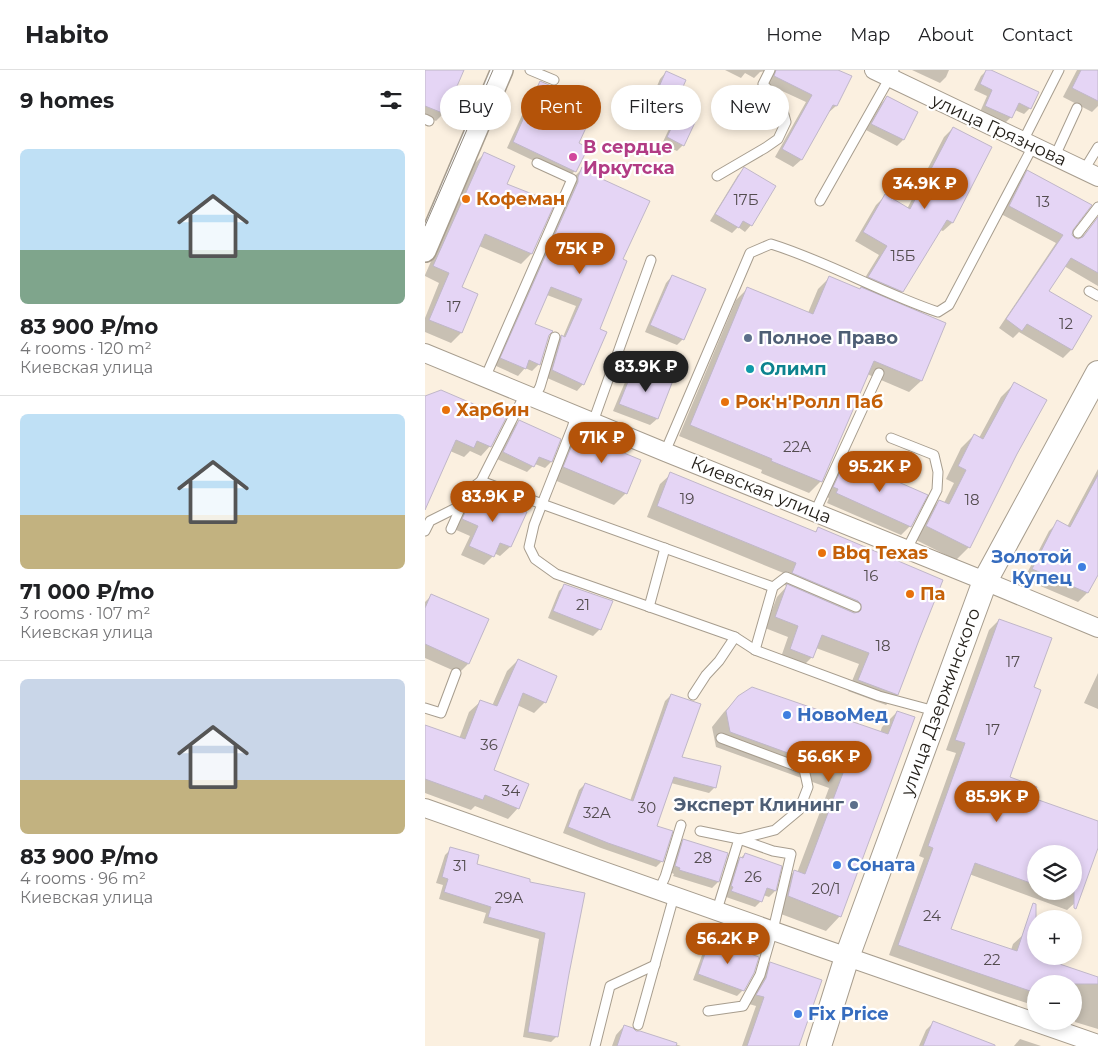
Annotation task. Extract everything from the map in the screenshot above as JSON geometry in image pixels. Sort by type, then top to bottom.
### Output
[{"type":"main road","name":"улица Дзержинского","points":[[819,1046],[847,957],[985,581],[1098,373]]},
{"type":"street","points":[[425,251],[502,70]]},
{"type":"street","name":"улица Грязнова","points":[[874,70],[892,74],[1028,144],[1091,173]]},
{"type":"street","name":"Киевская улица","points":[[425,353],[1098,628]]},
{"type":"street","points":[[425,808],[1098,1044]]},
{"type":"lane","points":[[530,70],[554,80]]},
{"type":"lane","points":[[717,176],[778,139],[786,122],[781,104],[763,84],[770,70]]},
{"type":"lane","points":[[665,452],[751,253],[771,244],[798,252],[917,305],[938,312],[949,305],[1028,144],[1059,70]]},
{"type":"lane","points":[[820,201],[892,74]]},
{"type":"lane","points":[[1055,156],[1077,108]]},
{"type":"lane","points":[[1091,173],[1098,147]]},
{"type":"lane","points":[[485,378],[572,179],[537,163]]},
{"type":"lane","points":[[1078,233],[1098,207]]},
{"type":"lane","points":[[593,422],[651,260]]},
{"type":"lane","points":[[1089,291],[1098,296]]},
{"type":"lane","points":[[451,529],[468,491],[481,481],[530,396],[540,387],[555,337]]},
{"type":"lane","points":[[815,512],[879,373]]},
{"type":"lane","points":[[576,415],[534,525],[529,546],[535,559],[556,574],[735,637],[755,650],[879,696],[937,712]]},
{"type":"lane","points":[[891,438],[934,455],[938,472],[937,490],[907,549]]},
{"type":"lane","points":[[481,481],[773,587]]},
{"type":"lane","points":[[425,531],[430,521],[462,504]]},
{"type":"lane","points":[[649,606],[665,548]]},
{"type":"lane","points":[[755,650],[773,587],[786,577],[856,607]]},
{"type":"lane","points":[[693,695],[735,637]]},
{"type":"lane","points":[[425,708],[441,713],[456,673]]},
{"type":"lane","points":[[721,738],[804,769],[808,787],[799,810],[775,830],[739,839]]},
{"type":"lane","points":[[638,1025],[655,965],[666,893],[665,877],[681,825]]},
{"type":"lane","points":[[700,830],[739,839],[773,852],[791,854],[773,930],[760,974],[743,1006],[708,1012]]},
{"type":"lane","points":[[717,910],[739,839]]},
{"type":"lane","points":[[595,1046],[610,986],[655,965]]},
{"type":"building","points":[[425,70],[464,70],[458,85],[440,85],[440,112],[425,106]]},
{"type":"building","points":[[776,70],[838,70],[852,76],[837,106],[833,105],[802,160],[782,149],[812,95],[774,76]]},
{"type":"building","points":[[986,70],[991,70],[1039,92],[1031,109],[1019,103],[1012,118],[985,106],[992,90],[980,84]]},
{"type":"building","points":[[1081,70],[1098,70],[1098,101],[1072,88]]},
{"type":"building","points":[[666,71],[686,80],[684,85],[660,85]]},
{"type":"building","points":[[540,81],[549,85],[538,85]]},
{"type":"building","points":[[887,96],[918,112],[904,140],[871,124]]},
{"type":"building","points":[[521,124],[521,130],[585,130],[579,143],[588,148],[576,172],[513,142]]},
{"type":"building","points":[[953,127],[992,147],[953,223],[947,220],[903,292],[868,277],[887,246],[863,232],[885,194],[910,209]]},
{"type":"building","points":[[670,130],[691,130],[684,146],[667,137]]},
{"type":"building","points":[[484,152],[515,166],[507,184],[555,203],[532,254],[485,234],[462,287],[478,294],[462,333],[429,320],[449,273],[433,266]]},
{"type":"building","points":[[582,167],[604,176],[602,179],[650,201],[623,259],[627,261],[600,329],[607,332],[584,385],[552,370],[561,335],[565,337],[582,299],[551,287],[535,324],[553,331],[549,335],[540,365],[529,360],[526,369],[500,358],[578,182]]},
{"type":"building","points":[[744,167],[776,186],[752,226],[743,221],[739,228],[715,214]]},
{"type":"building","points":[[1027,170],[1092,205],[1073,230],[1072,235],[1075,238],[1083,237],[1098,217],[1098,273],[1071,258],[1049,291],[1092,316],[1072,350],[1027,324],[1022,331],[1006,319],[1063,235],[1009,206]]},
{"type":"building","points":[[672,275],[706,289],[684,340],[650,325]]},
{"type":"building","points":[[829,276],[860,289],[861,287],[946,323],[922,381],[874,361],[822,482],[690,425],[747,287],[813,314]]},
{"type":"building","points":[[634,367],[672,383],[658,419],[619,404]]},
{"type":"building","points":[[1014,382],[1047,400],[1017,454],[970,548],[926,526],[939,500],[949,504],[966,470],[958,466],[974,434],[983,439]]},
{"type":"building","points":[[441,390],[506,418],[491,447],[477,441],[474,448],[456,440],[425,510],[425,396]]},
{"type":"building","points":[[519,420],[561,439],[552,462],[539,457],[534,467],[503,452]]},
{"type":"building","points":[[578,434],[641,460],[627,494],[563,467]]},
{"type":"building","points":[[846,459],[928,495],[911,527],[836,493],[838,489],[833,487]]},
{"type":"building","points":[[670,472],[816,532],[818,527],[943,580],[898,695],[858,680],[869,653],[822,635],[813,658],[790,649],[798,626],[775,617],[787,584],[854,613],[861,610],[861,604],[858,601],[792,573],[796,563],[657,506]]},
{"type":"building","points":[[1098,475],[1098,575],[1088,593],[1032,569],[1057,520],[1070,527]]},
{"type":"building","points":[[479,491],[527,512],[511,547],[500,543],[494,557],[469,546],[478,526],[462,519],[473,495]]},
{"type":"building","points":[[564,584],[613,601],[601,630],[553,611]]},
{"type":"building","points":[[431,594],[489,619],[469,664],[425,644],[425,608]]},
{"type":"building","points":[[999,619],[1052,638],[1034,687],[1041,690],[1010,777],[1037,787],[1033,798],[1098,821],[1098,848],[1082,892],[1082,845],[1027,845],[1027,882],[975,863],[951,929],[1017,951],[1027,921],[1027,965],[1063,965],[1098,977],[1098,984],[1082,984],[1082,975],[1027,975],[1027,990],[898,945],[933,848],[928,846],[965,743],[955,740]]},
{"type":"building","points":[[518,659],[557,676],[546,703],[523,693],[494,770],[529,784],[519,809],[485,795],[483,800],[425,779],[425,725],[465,739],[480,700],[497,706]]},
{"type":"building","points":[[752,687],[888,734],[897,711],[915,717],[841,917],[788,896],[794,870],[805,874],[843,773],[730,732],[726,711],[738,696]]},
{"type":"building","points":[[671,694],[701,704],[682,757],[721,766],[716,788],[674,777],[657,826],[673,831],[663,862],[568,827],[585,783],[633,801]]},
{"type":"building","points":[[683,839],[728,853],[719,882],[679,870],[680,868],[675,866]]},
{"type":"building","points":[[450,847],[479,855],[477,864],[530,879],[530,882],[585,893],[558,1037],[528,1032],[545,933],[488,917],[491,907],[444,892],[448,879],[442,877]]},
{"type":"building","points":[[745,853],[782,866],[776,891],[767,888],[762,902],[731,891],[740,857],[743,858]]},
{"type":"building","points":[[1074,900],[1079,900],[1076,909],[1074,908]]},
{"type":"building","points":[[1033,903],[1036,904],[1036,910],[1031,910]]},
{"type":"building","points":[[710,939],[759,957],[754,973],[744,991],[698,974]]},
{"type":"building","points":[[770,962],[822,980],[799,1046],[747,1046],[764,997],[756,995],[766,978]]},
{"type":"building","points":[[933,1021],[995,1045],[995,1046],[923,1046]]},
{"type":"building","points":[[624,1025],[636,1031],[677,1043],[676,1046],[617,1046]]},
{"type":"tram line","points":[[425,226],[493,70]]},
{"type":"place","name":"В сердце Иркутска","points":[[573,157]]},
{"type":"place","name":"Кофеман","points":[[466,199]]},
{"type":"place","name":"Полное Право","points":[[748,338]]},
{"type":"place","name":"Олимп","points":[[750,369]]},
{"type":"place","name":"Рок'н'Ролл Паб","points":[[725,402]]},
{"type":"place","name":"Харбин","points":[[446,410]]},
{"type":"place","name":"Bbq Texas","points":[[822,553]]},
{"type":"place","name":"Золотой Купец","points":[[1082,567]]},
{"type":"place","name":"Па","points":[[910,594]]},
{"type":"place","name":"НовоМед","points":[[787,715]]},
{"type":"place","name":"Эксперт Клининг","points":[[854,805]]},
{"type":"place","name":"Соната","points":[[837,865]]},
{"type":"place","name":"Fix Price","points":[[798,1014]]}]
